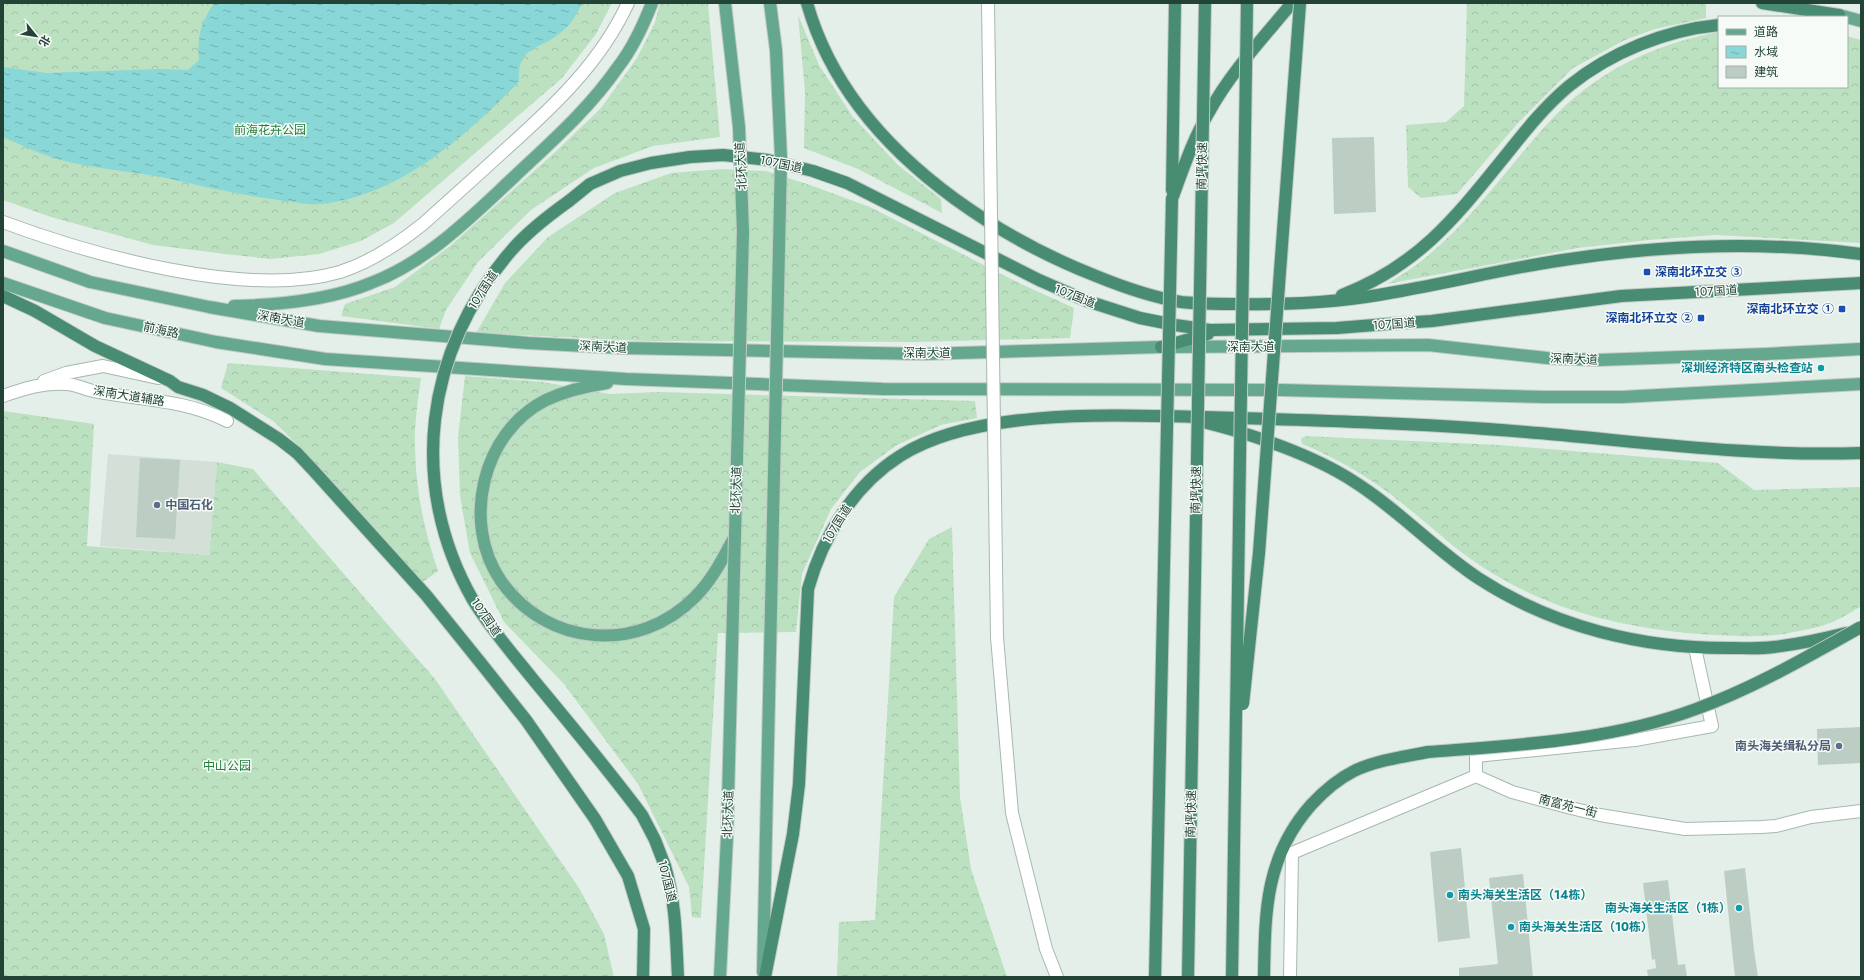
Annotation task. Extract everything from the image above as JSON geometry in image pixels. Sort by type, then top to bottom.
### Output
[{"type":"highway","points":[[808,3],[820,39],[833,67],[849,93],[887,140],[941,189],[978,216],[1046,255],[1120,286],[1159,298],[1184,302],[1219,304],[1286,304],[1320,301],[1392,293],[1569,259],[1673,248],[1791,247],[1861,254]]},
{"type":"highway","points":[[1155,977],[1175,3]]},
{"type":"highway","name":"南坪快速","points":[[1188,977],[1204,3]]},
{"type":"highway","points":[[1232,977],[1247,3]]},
{"type":"highway","points":[[1172,199],[1187,159],[1209,112],[1237,69],[1292,3]]},
{"type":"highway","points":[[1235,760],[1248,664],[1259,553],[1300,3]]},
{"type":"highway","points":[[1762,3],[1839,15]]},
{"type":"highway","points":[[1824,16],[1839,15]]},
{"type":"highway","points":[[1320,301],[1358,289],[1380,278],[1408,260],[1425,246],[1469,200],[1544,110],[1569,86],[1597,66],[1634,48],[1669,35],[1704,26],[1718,25]]},
{"type":"highway","name":"107国道","points":[[678,977],[676,920],[672,890],[655,840],[642,815],[504,644],[474,601],[460,576],[451,553],[436,502],[433,449],[435,417],[446,365],[455,340],[480,292],[512,250],[529,232],[590,184],[620,171],[651,163],[690,157],[723,155],[768,160],[813,171],[847,183],[1039,280],[1105,308],[1123,314],[1175,325],[1225,330],[1337,328],[1432,321],[1629,296],[1861,283]]},
{"type":"highway","points":[[3,296],[35,311],[95,346],[170,381],[178,387],[203,395],[225,406],[279,438],[314,470],[426,595],[526,720],[595,819],[628,876],[644,929],[643,977]]},
{"type":"highway","points":[[1160,347],[1225,330]]},
{"type":"highway","points":[[1184,417],[1221,426],[1288,450],[1325,465],[1353,480],[1477,577],[1546,615],[1609,634],[1652,643],[1695,648],[1773,647],[1831,636],[1861,628]]},
{"type":"highway","name":"107国道","points":[[764,977],[793,834],[801,756],[808,589],[814,567],[823,546],[853,498],[876,474],[901,455],[932,441],[960,432],[986,426],[1021,421],[1064,418],[1184,417],[1403,424],[1525,432],[1757,452],[1816,454],[1861,453]]},
{"type":"highway","points":[[1264,977],[1265,922],[1270,886],[1281,849],[1300,819],[1323,792],[1353,771],[1389,759],[1428,752],[1534,744],[1592,736],[1695,710],[1744,690],[1779,673],[1861,628]]},
{"type":"main road","points":[[209,307],[245,306],[322,298],[348,292],[373,283],[404,268],[436,246],[475,213],[562,132],[588,105],[619,67],[641,29],[652,3]]},
{"type":"main road","name":"北环大道","points":[[720,977],[727,837],[743,232],[739,127],[725,3]]},
{"type":"main road","points":[[764,977],[781,158],[776,50],[770,3]]},
{"type":"main road","points":[[1848,17],[1861,21]]},
{"type":"main road","name":"深南大道","points":[[3,251],[90,282],[209,307],[319,326],[528,343],[622,348],[923,354],[1160,347],[1428,345],[1547,358],[1598,360],[1734,356],[1861,349]]},
{"type":"main road","name":"前海路","points":[[3,283],[105,318],[216,342],[325,359],[626,379]]},
{"type":"main road","points":[[734,536],[717,570],[695,598],[666,620],[637,632],[603,637],[570,632],[540,618],[518,602],[501,580],[487,551],[480,519],[481,495],[487,472],[496,450],[510,429],[527,413],[546,400],[586,386],[626,379],[883,389],[1273,390],[1546,397],[1622,397],[1861,384]]},
{"type":"street","points":[[3,222],[78,247],[137,262],[210,275],[273,280],[322,276],[340,272],[381,254],[413,232],[556,103],[584,71],[609,38],[628,3]]},
{"type":"street","points":[[988,3],[997,637],[1012,813],[1046,948],[1057,977]]},
{"type":"street","name":"深南大道辅路","points":[[3,396],[66,373],[103,366],[170,381]]},
{"type":"street","name":"深南大道辅路","points":[[29,386],[66,384],[93,391],[167,401],[210,412],[227,421]]},
{"type":"street","points":[[1290,977],[1292,853],[1476,776],[1476,756],[1635,740],[1712,726],[1695,648]]},
{"type":"street","name":"南富苑一街","points":[[1476,776],[1512,792],[1571,808],[1606,816],[1685,829],[1776,826],[1811,817],[1861,811]]},
{"type":"shaded area","points":[[108,454],[217,462],[209,555],[100,546]]},
{"type":"green space","name":"前海花卉公园","points":[[3,3],[612,3],[596,34],[562,78],[394,223],[361,241],[319,254],[271,259],[153,245],[51,217],[3,200]]},
{"type":"green space","points":[[660,3],[708,3],[720,137],[653,146],[594,168],[531,210],[478,262],[446,310],[439,329],[341,316],[345,304],[395,287],[450,246],[553,154],[601,108],[637,58],[655,22]]},
{"type":"green space","points":[[1467,3],[1706,3],[1706,18],[1655,29],[1625,40],[1573,68],[1518,123],[1457,194],[1421,198],[1408,187],[1406,125],[1446,122],[1464,106]]},
{"type":"green space","points":[[798,15],[819,65],[853,117],[898,165],[941,199],[942,213],[858,169],[804,148],[805,92]]},
{"type":"green space","points":[[1718,32],[1718,88],[1848,88],[1848,36],[1861,40],[1861,243],[1715,235],[1649,240],[1578,248],[1387,284],[1420,262],[1442,243],[1474,210],[1548,123],[1585,89],[1605,75],[1647,53],[1694,38]]},
{"type":"green space","points":[[721,169],[766,171],[870,207],[1019,283],[1074,308],[1070,338],[917,342],[645,341],[476,333],[505,283],[548,237],[615,193],[671,173]]},
{"type":"green space","points":[[228,363],[421,378],[415,431],[417,480],[425,526],[438,571],[423,582],[303,450],[273,421],[221,388]]},
{"type":"green space","points":[[465,376],[543,382],[610,394],[659,392],[975,401],[977,418],[941,425],[897,445],[860,472],[831,509],[802,574],[796,632],[718,633],[701,918],[692,917],[689,887],[638,784],[564,684],[504,622],[470,553],[460,496],[458,437]]},
{"type":"green space","name":"中山公园","points":[[3,411],[94,424],[87,546],[209,555],[217,462],[253,469],[435,679],[579,888],[604,934],[614,977],[3,977]]},
{"type":"green space","points":[[1305,436],[1499,445],[1718,463],[1754,490],[1861,487],[1861,606],[1826,625],[1780,635],[1743,636],[1651,629],[1620,623],[1560,606],[1531,594],[1475,562],[1379,486],[1355,470],[1302,444],[1301,439]]},
{"type":"green space","points":[[952,527],[960,797],[971,869],[1007,977],[837,977],[839,922],[875,920],[894,597],[929,539]]},
{"type":"water","name":"前海花卉公园","points":[[214,3],[582,3],[574,18],[564,30],[555,37],[533,49],[524,57],[519,71],[519,82],[476,123],[429,161],[403,177],[376,190],[348,199],[311,204],[270,199],[161,177],[65,161],[41,154],[3,137],[3,67],[47,73],[160,69],[188,70],[199,60],[199,37],[203,23]]},
{"type":"building","points":[[1374,137],[1376,212],[1334,214],[1332,138]]},
{"type":"building","name":"中国石化","points":[[140,458],[180,460],[175,539],[136,537]]},
{"type":"building","name":"南头海关缉私分局","points":[[1861,727],[1861,763],[1818,765],[1817,729]]},
{"type":"building","name":"南头海关生活区（14栋）","points":[[1461,848],[1470,938],[1438,942],[1430,852]]},
{"type":"building","name":"南头海关生活区（1栋）","points":[[1745,868],[1758,977],[1735,977],[1724,871]]},
{"type":"building","name":"南头海关生活区（10栋）","points":[[1523,874],[1533,977],[1459,977],[1459,968],[1498,964],[1489,878]]},
{"type":"building","points":[[1668,880],[1678,965],[1685,964],[1687,977],[1648,977],[1647,970],[1656,968],[1655,959],[1652,960],[1643,883]]},
{"type":"place","name":"深南北环立交 ③","points":[[1647,272]]},
{"type":"place","name":"深南北环立交 ①","points":[[1842,309]]},
{"type":"place","name":"深南北环立交 ②","points":[[1701,318]]},
{"type":"place","name":"深圳经济特区南头检查站","points":[[1821,368]]},
{"type":"place","name":"中国石化","points":[[157,505]]},
{"type":"place","name":"南头海关缉私分局","points":[[1839,746]]},
{"type":"place","name":"南头海关生活区（14栋）","points":[[1450,895]]},
{"type":"place","name":"南头海关生活区（1栋）","points":[[1739,908]]},
{"type":"place","name":"南头海关生活区（10栋）","points":[[1511,927]]}]
